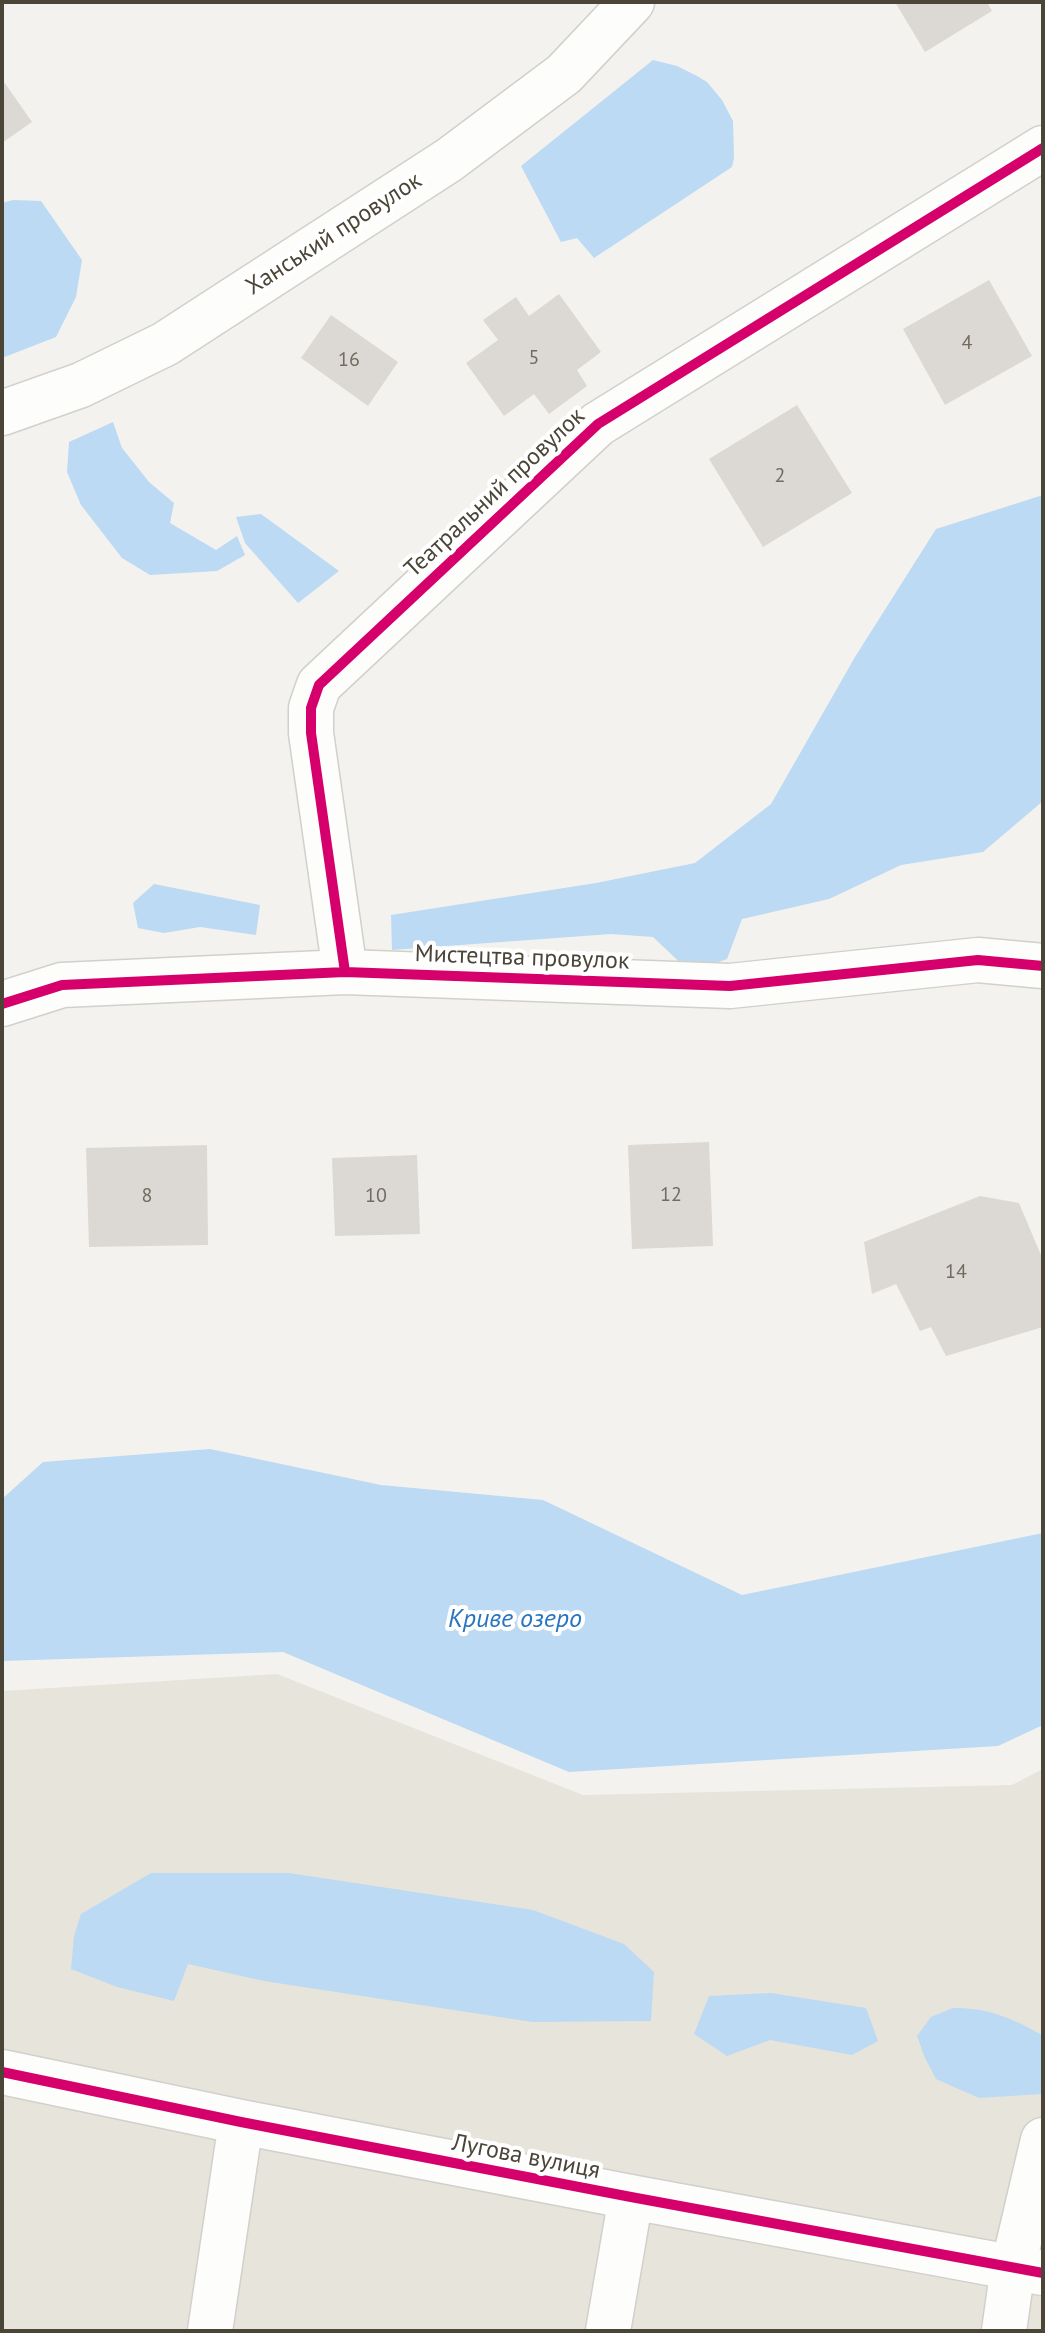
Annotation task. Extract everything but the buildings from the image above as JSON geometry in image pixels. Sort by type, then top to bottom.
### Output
[{"type":"street","name":"Ханський провулок","points":[[2,413],[81,385],[165,344],[449,160],[564,74],[632,2]]},
{"type":"street","name":"Театральний провулок","points":[[345,972],[311,733],[311,708],[319,685],[598,424],[1043,148]]},
{"type":"street","name":"Мистецтва провулок","points":[[2,1004],[62,985],[345,972],[730,986],[978,960],[1043,966]]},
{"type":"street","name":"Лугова вулиця","points":[[2,2072],[241,2122],[1028,2270]]},
{"type":"street","points":[[210,2331],[241,2122]]},
{"type":"street","points":[[1004,2331],[1028,2270],[1043,2140]]},
{"type":"street","points":[[608,2331],[631,2197]]},
{"type":"shaded area","points":[[277,1674],[583,1795],[1012,1785],[1043,1769],[1043,2331],[2,2331],[2,1691]]},
{"type":"water","points":[[653,60],[677,66],[697,76],[707,82],[722,100],[733,121],[732,167],[594,258],[577,238],[561,242],[521,166]]},
{"type":"water","points":[[13,200],[41,201],[82,260],[76,297],[56,337],[2,358],[2,203]]},
{"type":"water","points":[[113,422],[122,448],[149,482],[174,503],[170,523],[216,550],[237,536],[245,555],[217,571],[150,575],[122,558],[81,505],[67,472],[69,442]]},
{"type":"water","points":[[1043,495],[1043,801],[983,852],[901,865],[829,899],[742,919],[727,959],[690,972],[653,937],[611,934],[392,950],[391,915],[596,883],[695,863],[771,804],[855,657],[936,529]]},
{"type":"water","points":[[261,514],[339,571],[298,603],[245,543],[236,517]]},
{"type":"water","points":[[154,884],[260,905],[256,935],[200,927],[164,933],[138,928],[133,903]]},
{"type":"water","name":"Криве озеро","points":[[210,1449],[381,1485],[543,1500],[742,1595],[1043,1533],[1043,1725],[998,1746],[569,1772],[283,1652],[2,1661],[2,1499],[43,1462]]},
{"type":"water","points":[[151,1873],[289,1873],[533,1910],[624,1944],[654,1972],[651,2021],[532,2022],[264,1981],[188,1964],[174,2001],[117,1987],[71,1969],[74,1936],[81,1914]]},
{"type":"water","points":[[771,1993],[866,2008],[878,2041],[852,2055],[770,2040],[727,2056],[694,2034],[709,1996]]},
{"type":"water","points":[[953,2008],[1000,2015],[1042,2035],[1042,2094],[979,2098],[936,2079],[917,2036],[931,2017]]},
{"type":"cycle path","points":[[345,972],[311,733],[311,708],[319,685],[598,424],[1043,148]]},
{"type":"cycle path","points":[[2,1004],[62,985],[345,972],[730,986],[978,960],[1043,966]]},
{"type":"cycle path","points":[[2,2072],[241,2122],[1043,2273]]}]
